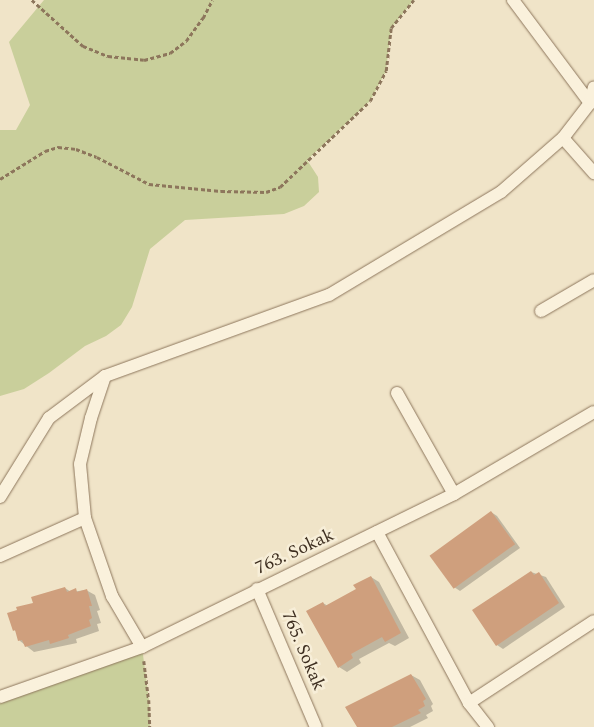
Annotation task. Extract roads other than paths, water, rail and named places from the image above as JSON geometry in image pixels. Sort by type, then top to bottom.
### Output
[{"type":"street","points":[[513,0],[592,102]]},
{"type":"street","points":[[0,497],[49,418],[105,376],[329,295],[500,192],[563,138],[592,102],[594,87]]},
{"type":"street","points":[[563,138],[594,173]]},
{"type":"street","points":[[541,311],[594,280]]},
{"type":"street","points":[[105,376],[90,418],[80,464],[85,518],[112,596],[142,647]]},
{"type":"street","points":[[397,393],[454,494]]},
{"type":"street","name":"763. Sokak","points":[[0,697],[142,647],[454,494],[594,412]]},
{"type":"street","points":[[0,556],[85,518]]},
{"type":"street","points":[[377,532],[469,703],[488,727]]},
{"type":"street","name":"765. Sokak","points":[[257,589],[316,727]]},
{"type":"street","points":[[469,703],[594,621]]}]
